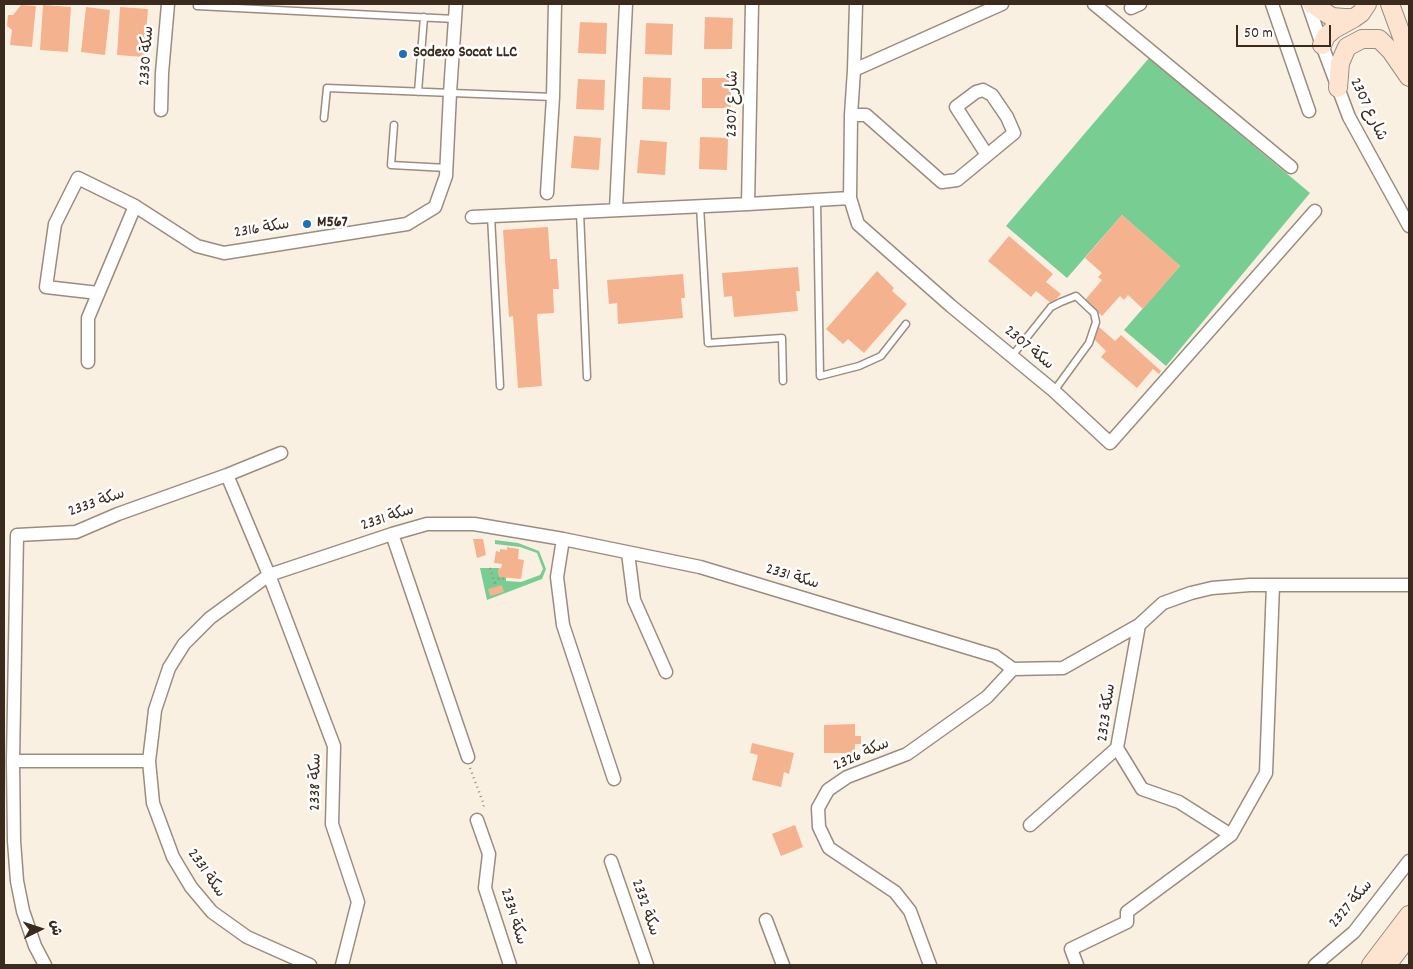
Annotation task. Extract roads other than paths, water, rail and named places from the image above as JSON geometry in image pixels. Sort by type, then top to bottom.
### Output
[{"type":"main road","points":[[1312,4],[1332,17],[1354,18]]},
{"type":"main road","points":[[1322,45],[1326,36],[1361,13],[1366,4]]},
{"type":"main road","points":[[1390,4],[1409,56]]},
{"type":"main road","points":[[1338,88],[1340,63],[1347,47],[1362,39],[1379,40],[1391,50],[1409,77]]},
{"type":"main road","points":[[1371,965],[1409,915]]},
{"type":"main road","points":[[1387,965],[1409,936]]},
{"type":"street","name":"سكة 2330","points":[[161,110],[162,72],[168,4]]},
{"type":"street","name":"2316 سكة","points":[[98,293],[46,287],[55,224],[78,178],[135,206],[197,246],[224,253],[407,224],[435,207],[447,168],[456,4]]},
{"type":"street","points":[[547,193],[553,97],[555,4]]},
{"type":"street","points":[[616,209],[626,4]]},
{"type":"street","name":"2307 شارع","points":[[748,204],[752,4]]},
{"type":"street","name":"سكة 2307","points":[[856,4],[851,115],[850,198],[858,224],[951,306],[1054,392],[1110,443],[1315,211]]},
{"type":"street","points":[[854,70],[1002,4]]},
{"type":"street","points":[[1094,4],[1291,167]]},
{"type":"street","points":[[1272,4],[1309,111]]},
{"type":"street","name":"2307 شارع","points":[[1308,4],[1350,117],[1409,226]]},
{"type":"street","points":[[851,115],[866,115],[942,182],[957,180],[1014,133],[1007,117],[992,95],[983,90],[976,92],[956,107],[987,155]]},
{"type":"street","points":[[472,217],[850,198]]},
{"type":"street","points":[[88,362],[88,318],[135,206]]},
{"type":"street","name":"سكة 2333","points":[[45,965],[35,946],[23,911],[17,881],[14,842],[13,761],[17,535],[76,532],[118,514],[227,475],[281,453]]},
{"type":"street","points":[[227,475],[269,575]]},
{"type":"street","name":"سكة 2331","points":[[310,965],[247,937],[212,912],[196,893],[173,857],[153,803],[149,761],[155,710],[169,668],[184,644],[210,618],[269,575],[426,524],[474,524],[563,539],[700,567],[995,656],[1013,669]]},
{"type":"street","points":[[392,534],[468,757]]},
{"type":"street","points":[[563,539],[557,577],[563,625],[614,779]]},
{"type":"street","points":[[628,553],[634,600],[666,672]]},
{"type":"street","name":"سكة 2338","points":[[269,575],[334,746],[332,824],[358,902],[342,965]]},
{"type":"street","points":[[1013,669],[1063,668],[1139,625],[1163,603],[1212,588],[1250,585],[1409,585]]},
{"type":"street","points":[[1077,965],[1071,950],[1127,922],[1127,912],[1231,834],[1266,773],[1273,585]]},
{"type":"street","name":"سكة 2323","points":[[1139,625],[1118,748],[1142,789],[1179,802],[1231,834]]},
{"type":"street","name":"سكة 2326","points":[[930,965],[910,911],[895,892],[829,848],[819,827],[818,808],[828,790],[847,777],[908,754],[987,697],[1013,669]]},
{"type":"street","points":[[1030,825],[1118,748]]},
{"type":"street","points":[[13,761],[149,761]]},
{"type":"street","name":"سكة 2334","points":[[476,820],[489,854],[485,888],[510,965]]},
{"type":"street","name":"سكة 2332","points":[[611,861],[647,965]]},
{"type":"street","name":"سكة 2327","points":[[1315,965],[1354,932],[1409,861]]},
{"type":"street","points":[[766,920],[783,965]]},
{"type":"lane","points":[[197,6],[455,19]]},
{"type":"lane","points":[[418,92],[424,17]]},
{"type":"lane","points":[[324,118],[327,88],[553,97]]},
{"type":"lane","points":[[394,125],[391,165],[447,168]]},
{"type":"lane","points":[[817,200],[820,376],[859,366],[880,356],[906,324]]},
{"type":"lane","points":[[700,206],[708,343],[782,338],[784,381]]},
{"type":"lane","points":[[580,212],[587,377]]},
{"type":"lane","points":[[491,216],[500,386]]},
{"type":"lane","points":[[1012,356],[1052,307],[1076,296],[1094,313],[1096,322],[1089,342],[1054,392]]},
{"type":"place","name":"Sodexo Socat LLC","points":[[403,54]]},
{"type":"place","name":"M567","points":[[307,224]]}]
